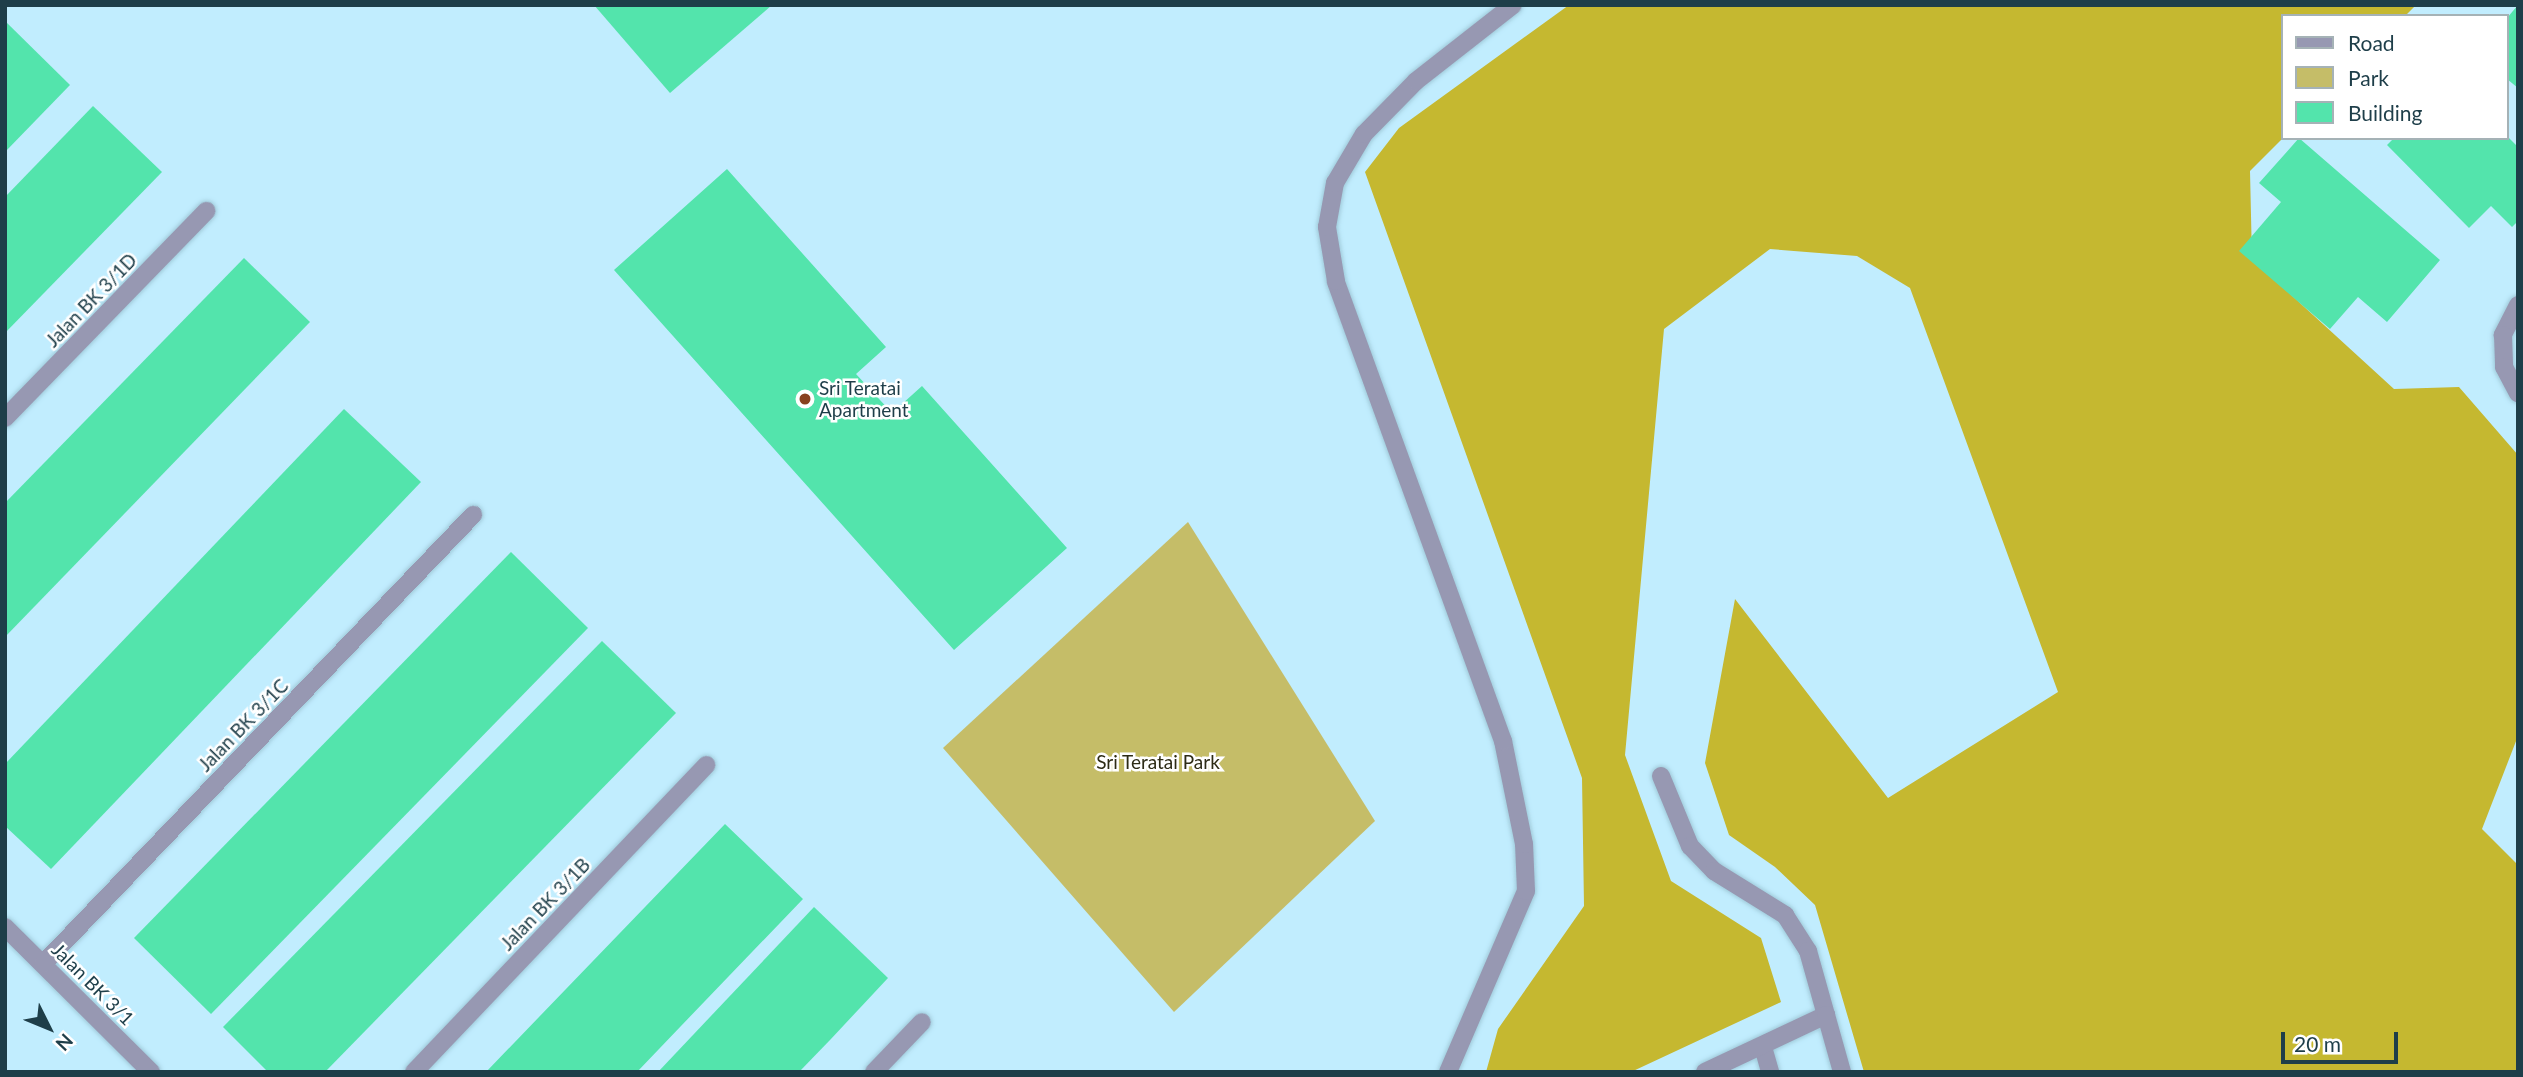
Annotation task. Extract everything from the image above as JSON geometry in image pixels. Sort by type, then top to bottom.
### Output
[{"type":"street","points":[[1448,1072],[1525,891],[1524,844],[1503,741],[1336,281],[1327,227],[1335,183],[1364,134],[1416,81],[1513,5]]},
{"type":"street","name":"Jalan BK 3/1D","points":[[5,418],[206,211]]},
{"type":"street","points":[[2518,305],[2503,335],[2504,368],[2518,393]]},
{"type":"street","name":"Jalan BK 3/1C","points":[[43,964],[473,515]]},
{"type":"street","name":"Jalan BK 3/1B","points":[[414,1072],[706,765]]},
{"type":"street","points":[[1661,776],[1690,846],[1714,871],[1785,915],[1808,951],[1842,1072]]},
{"type":"street","name":"Jalan BK 3/1","points":[[5,927],[151,1072]]},
{"type":"street","points":[[1705,1072],[1763,1047],[1826,1015]]},
{"type":"street","points":[[874,1072],[922,1022]]},
{"type":"street","points":[[1763,1047],[1770,1072]]},
{"type":"green space","name":"Sri Teratai Park","points":[[1188,522],[1375,821],[1174,1012],[943,748]]},
{"type":"shaded area","points":[[1569,5],[2416,5],[2407,14],[2282,14],[2282,139],[2250,171],[2252,259],[2394,389],[2459,387],[2518,455],[2518,736],[2482,829],[2518,865],[2518,1072],[1864,1072],[1815,905],[1775,867],[1729,835],[1705,763],[1735,599],[1888,798],[2058,692],[1910,288],[1857,256],[1770,249],[1664,329],[1625,755],[1671,881],[1761,938],[1781,1002],[1631,1072],[1486,1072],[1498,1029],[1584,906],[1582,778],[1365,172],[1399,128]]},
{"type":"building","points":[[594,5],[772,5],[670,93]]},
{"type":"building","points":[[2518,5],[2518,88],[2509,81],[2509,16]]},
{"type":"building","points":[[5,21],[70,85],[5,152]]},
{"type":"building","points":[[93,106],[162,172],[5,333],[5,197]]},
{"type":"building","points":[[2509,138],[2518,147],[2518,221],[2512,227],[2491,206],[2469,228],[2387,145],[2392,140]]},
{"type":"building","points":[[2297,140],[2301,140],[2440,260],[2387,322],[2358,297],[2330,329],[2239,251],[2281,202],[2259,183]]},
{"type":"building","name":"Sri Teratai Apartment","points":[[727,169],[886,347],[856,374],[892,413],[922,386],[1067,548],[954,650],[614,270]]},
{"type":"building","points":[[244,258],[310,322],[5,637],[5,503]]},
{"type":"building","points":[[344,409],[421,482],[51,869],[5,826],[5,764]]},
{"type":"building","points":[[511,552],[588,628],[211,1014],[134,938]]},
{"type":"building","points":[[602,641],[676,713],[325,1072],[268,1072],[223,1027]]},
{"type":"building","points":[[725,824],[803,899],[637,1072],[486,1072]]},
{"type":"building","points":[[814,907],[888,978],[830,1040],[799,1072],[658,1072]]},
{"type":"place","name":"Sri Teratai Apartment","points":[[805,399]]}]
